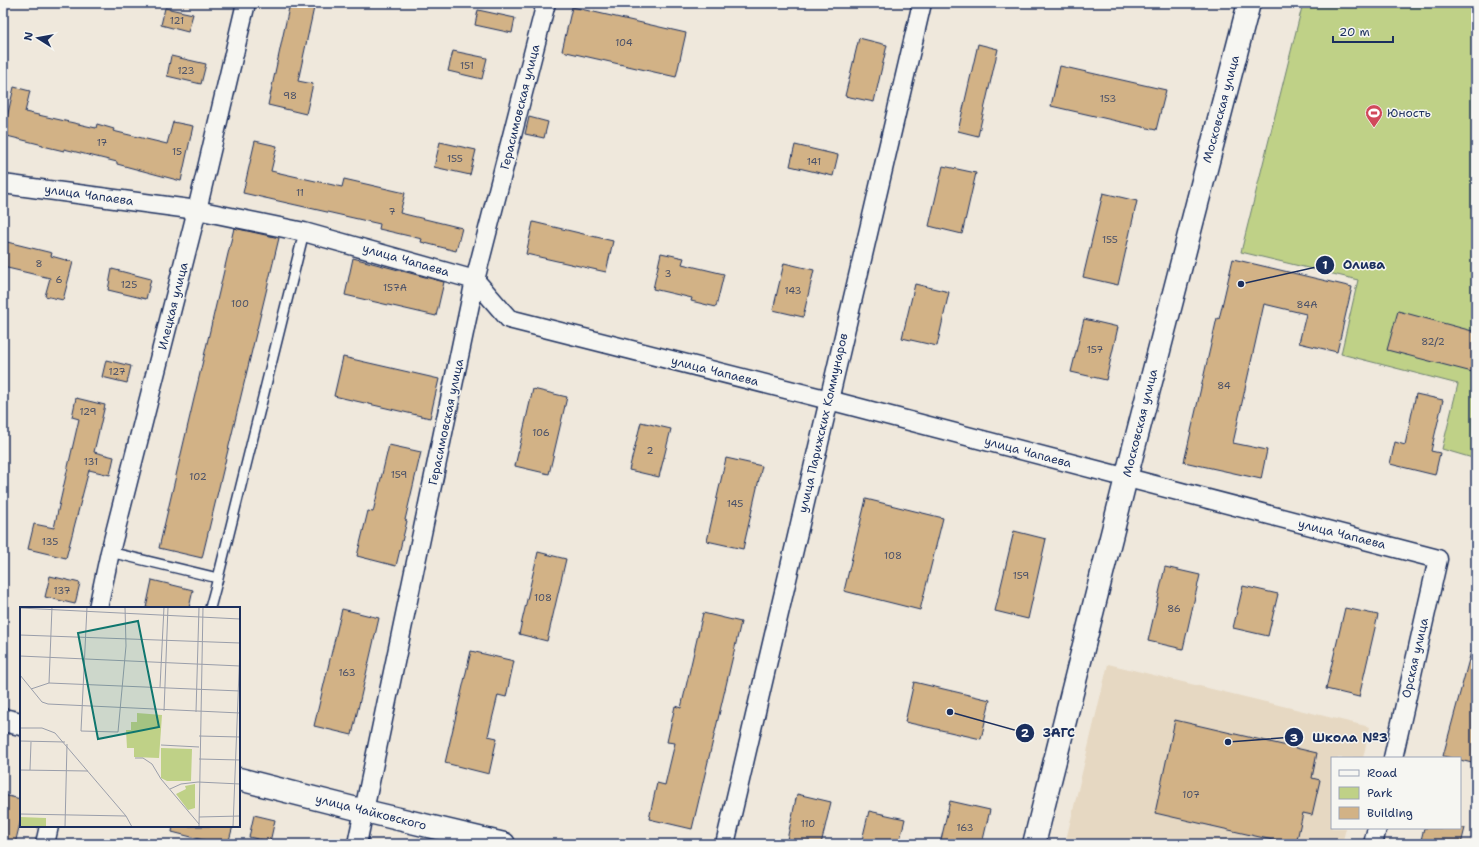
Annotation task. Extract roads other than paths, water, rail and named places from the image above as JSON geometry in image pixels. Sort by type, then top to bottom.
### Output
[{"type":"street","name":"Илецкая улица","points":[[98,607],[110,552],[197,210],[246,3]]},
{"type":"street","name":"Герасимовская улица","points":[[357,844],[475,280],[546,3]]},
{"type":"street","name":"улица Парижских Коммунаров","points":[[725,844],[922,3]]},
{"type":"street","name":"Московская улица","points":[[1034,844],[1126,478],[1249,3]]},
{"type":"street","name":"улица Чапаева","points":[[3,184],[197,210],[304,232],[475,280],[509,319],[829,400],[1438,559]]},
{"type":"street","name":"Орская улица","points":[[1393,757],[1438,559]]},
{"type":"street","points":[[3,720],[20,724]]},
{"type":"street","name":"улица Чайковского","points":[[240,778],[365,811],[504,844]]},
{"type":"street","points":[[45,844],[49,827]]},
{"type":"street","points":[[1374,844],[1377,829]]},
{"type":"lane","points":[[210,607],[304,232]]},
{"type":"lane","points":[[110,552],[218,578]]},
{"type":"place","name":"Юность","points":[[1374,128]]},
{"type":"place","name":"Олива","points":[[1241,284]]},
{"type":"place","name":"ЗАГС","points":[[950,712]]},
{"type":"place","name":"Школа №3","points":[[1228,742]]}]
